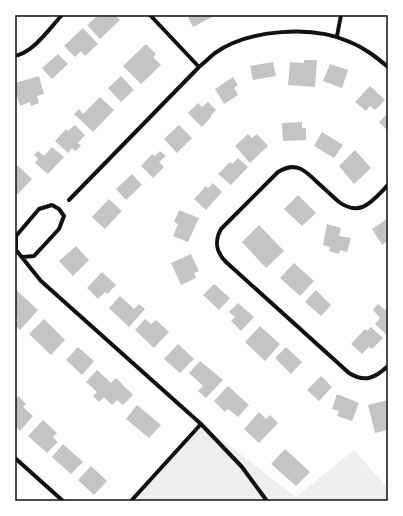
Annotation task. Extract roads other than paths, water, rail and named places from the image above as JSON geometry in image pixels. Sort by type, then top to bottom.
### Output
[{"type":"street","points":[[15,56],[22,55],[29,51],[62,15]]},
{"type":"street","points":[[150,15],[199,67]]},
{"type":"street","points":[[337,36],[341,15]]},
{"type":"street","points":[[69,200],[199,67],[216,53],[235,43],[271,33],[301,31],[318,32],[337,36],[364,49],[388,67]]},
{"type":"street","points":[[388,185],[371,202],[361,208],[355,208],[344,206],[307,172],[299,168],[288,168],[278,172],[221,229],[216,240],[218,250],[226,262],[349,373],[357,377],[370,378],[374,377],[388,366]]},
{"type":"street","points":[[23,257],[34,256],[59,229],[64,216],[59,209],[52,205],[39,210],[16,236],[16,250],[41,281],[201,424],[242,467],[267,501]]},
{"type":"street","points":[[131,501],[201,424]]},
{"type":"street","points":[[15,458],[63,501]]}]
